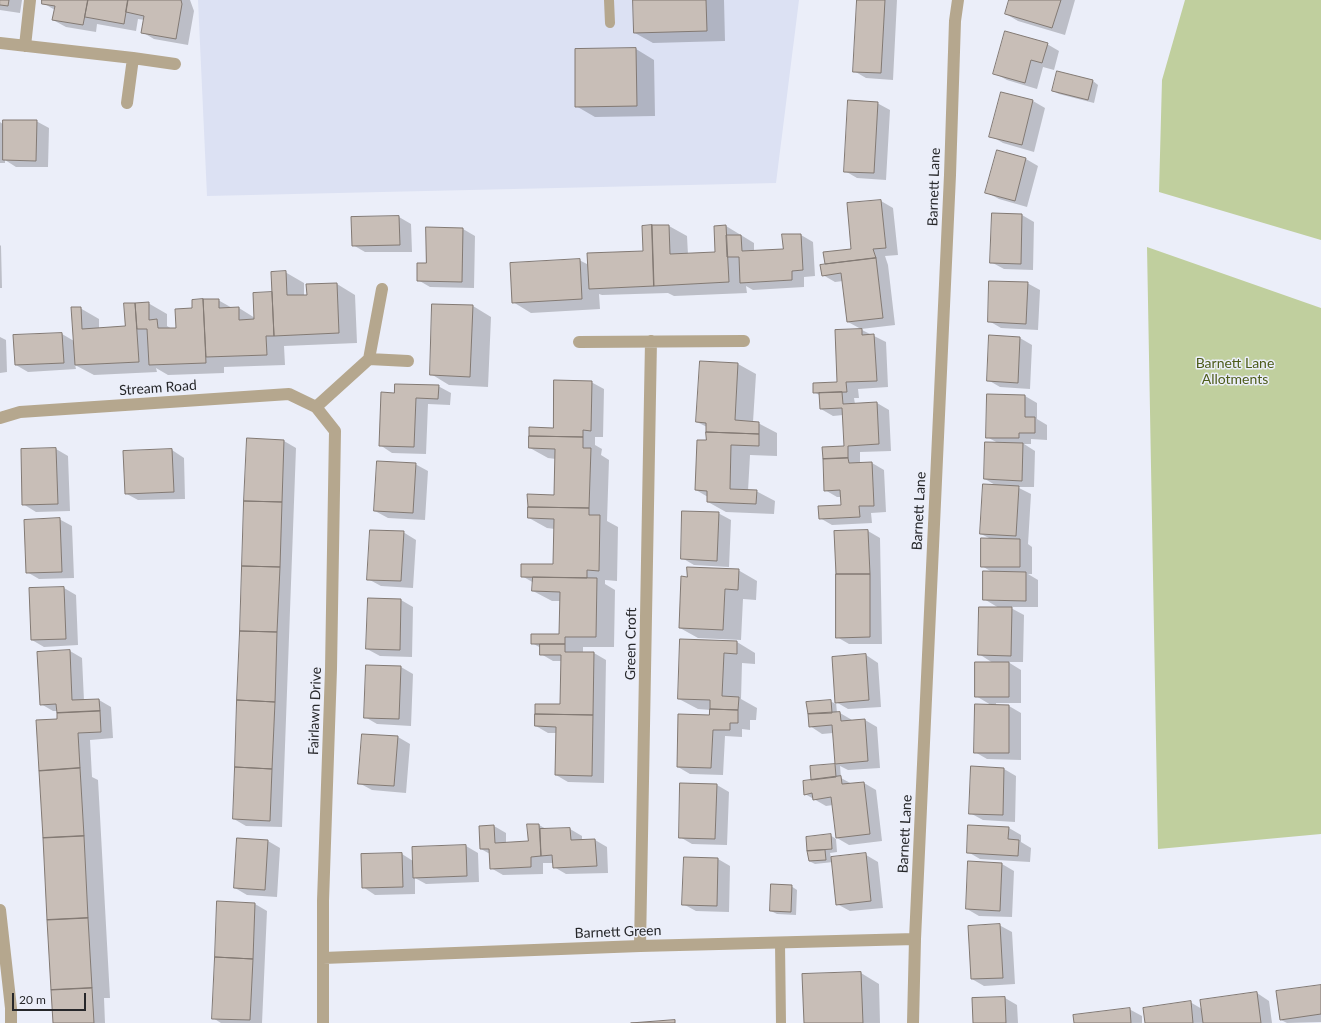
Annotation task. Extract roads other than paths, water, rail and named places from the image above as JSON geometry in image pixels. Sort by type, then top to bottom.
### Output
[{"type":"street","points":[[25,46],[30,0]]},
{"type":"street","name":"Barnett Lane","points":[[914,1023],[915,939],[950,175],[955,21],[958,0]]},
{"type":"street","points":[[0,44],[175,64]]},
{"type":"street","points":[[127,103],[133,58]]},
{"type":"street","points":[[316,407],[369,359],[382,289]]},
{"type":"street","name":"Green Croft","points":[[640,946],[651,341]]},
{"type":"street","points":[[579,342],[744,341]]},
{"type":"street","points":[[369,359],[408,361]]},
{"type":"street","name":"Stream Road","points":[[0,418],[20,412],[289,394],[316,407]]},
{"type":"street","name":"Fairlawn Drive","points":[[316,407],[335,431],[331,669],[323,901],[323,1023]]},
{"type":"street","points":[[0,910],[11,1008],[11,1023]]},
{"type":"street","name":"Barnett Green","points":[[323,958],[640,946],[915,939]]},
{"type":"lane","points":[[609,0],[610,23]]},
{"type":"lane","points":[[780,943],[781,1023]]},
{"type":"park label","name":"Barnett Lane Allotments","points":[[1235,372]]}]
